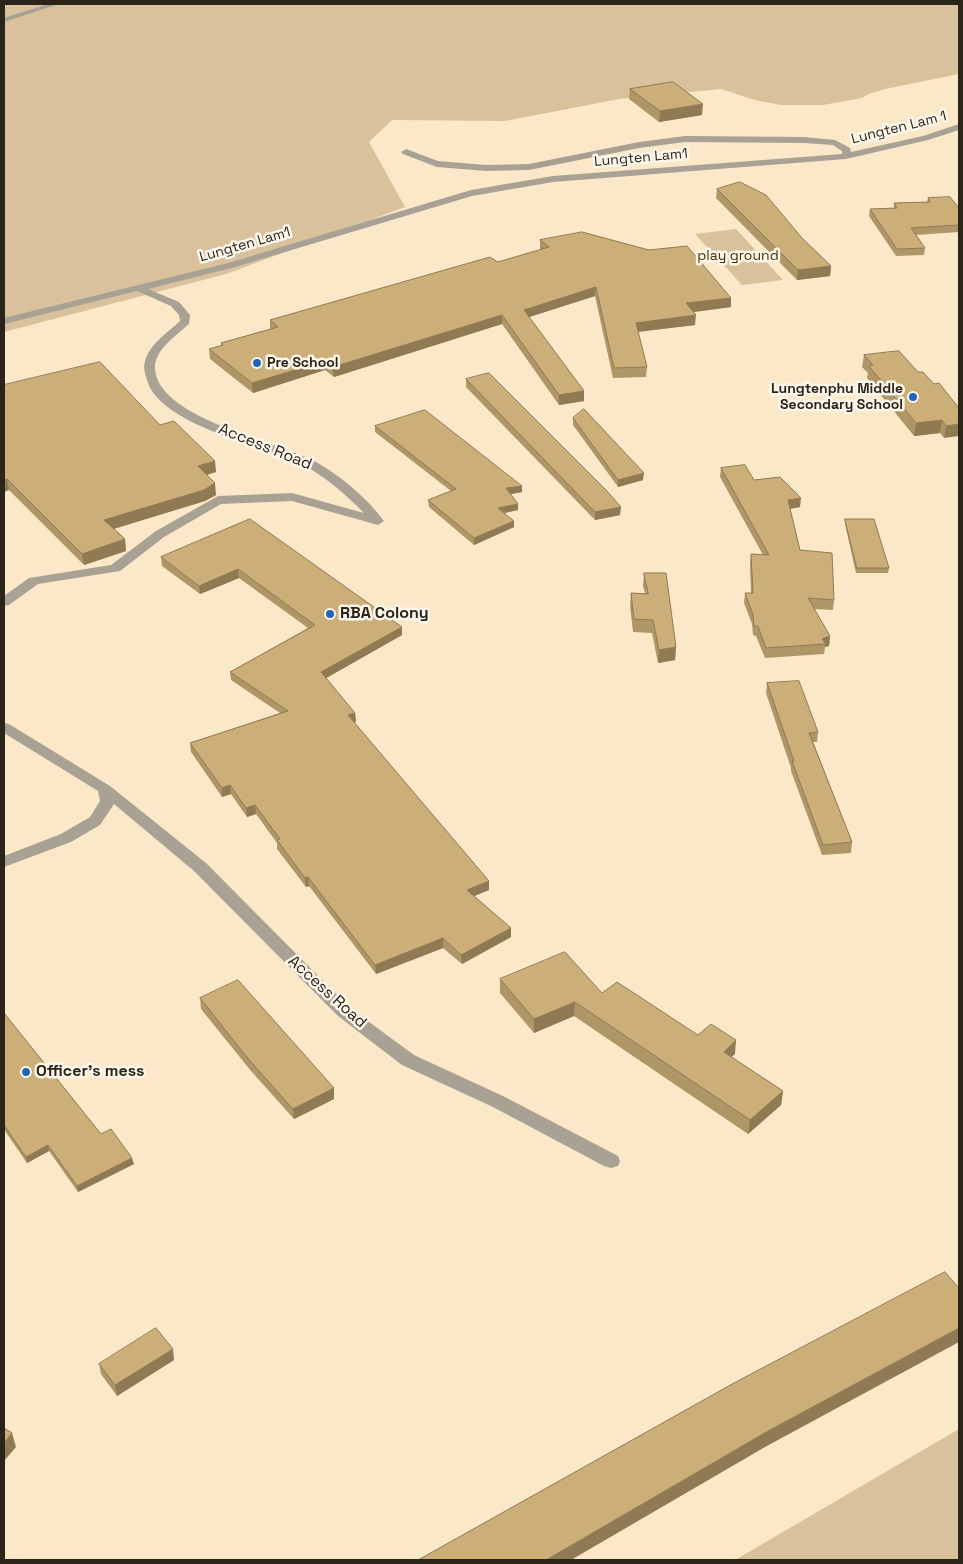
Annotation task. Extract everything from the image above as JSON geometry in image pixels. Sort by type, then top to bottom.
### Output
[{"type":"street","points":[[4,20],[55,4]]},
{"type":"street","name":"Lungten Lam 1","points":[[846,156],[925,138],[959,127]]},
{"type":"street","name":"Lungten Lam1","points":[[4,321],[231,264],[472,193],[553,180],[846,156],[847,150],[835,143],[804,140],[685,139],[639,145],[529,167],[486,168],[437,164],[406,152]]},
{"type":"street","name":"Access Road","points":[[4,602],[34,581],[115,568],[160,534],[218,500],[292,497],[378,521],[358,499],[333,477],[302,459],[192,419],[164,397],[151,379],[149,368],[151,357],[186,322],[186,316],[184,311],[172,302],[137,288]]},
{"type":"street","name":"Access Road","points":[[4,727],[105,789],[200,867],[344,1012],[408,1060],[499,1102],[611,1162]]},
{"type":"street","points":[[4,862],[66,838],[94,821],[108,800],[105,789]]},
{"type":"green space","points":[[4,4],[959,4],[959,74],[890,88],[871,93],[862,98],[823,105],[781,105],[755,100],[721,89],[619,99],[505,121],[392,120],[369,142],[405,207],[226,274],[4,332]]},
{"type":"green space","name":"play ground","points":[[736,229],[783,280],[742,285],[695,234]]},
{"type":"green space","points":[[959,1429],[959,1560],[735,1560]]},
{"type":"building","points":[[673,82],[703,104],[660,111],[630,89]]},
{"type":"building","points":[[740,182],[766,195],[802,238],[831,266],[798,270],[717,189]]},
{"type":"building","points":[[950,197],[959,208],[959,225],[911,228],[925,248],[897,249],[870,209],[897,208],[894,203],[930,202],[928,198]]},
{"type":"building","points":[[582,232],[649,250],[687,246],[731,298],[686,303],[696,315],[636,323],[647,367],[614,368],[596,287],[524,310],[584,391],[559,395],[502,315],[333,367],[325,361],[252,383],[209,349],[223,345],[221,343],[278,327],[270,320],[490,257],[498,262],[549,247],[540,240]]},
{"type":"building","points":[[899,351],[918,372],[923,372],[934,384],[939,383],[959,408],[959,424],[946,426],[942,420],[916,423],[869,366],[873,365],[864,355]]},
{"type":"building","points":[[100,362],[160,425],[174,421],[215,461],[198,466],[215,483],[204,490],[104,520],[125,539],[82,554],[7,479],[4,480],[4,385]]},
{"type":"building","points":[[489,373],[621,507],[595,512],[466,379]]},
{"type":"building","points":[[584,409],[644,473],[618,480],[573,418]]},
{"type":"building","points":[[425,410],[522,486],[506,488],[518,504],[498,508],[514,521],[474,538],[428,500],[456,489],[375,426]]},
{"type":"building","points":[[745,465],[754,480],[780,477],[801,498],[788,500],[800,550],[832,553],[834,600],[808,598],[830,636],[822,639],[826,644],[766,648],[758,626],[754,626],[753,615],[745,593],[753,593],[751,554],[769,555],[721,468]]},
{"type":"building","points":[[250,519],[402,627],[321,672],[355,713],[348,715],[489,881],[467,890],[511,928],[461,955],[443,938],[375,965],[308,877],[305,878],[277,840],[280,839],[255,805],[246,808],[230,785],[222,788],[190,743],[288,711],[230,672],[315,625],[238,569],[199,586],[161,557]]},
{"type":"building","points":[[845,519],[874,519],[889,568],[857,568]]},
{"type":"building","points":[[644,573],[666,573],[676,647],[659,650],[653,620],[634,619],[631,593],[648,594]]},
{"type":"building","points":[[799,681],[818,732],[809,733],[852,842],[823,845],[792,761],[794,761],[767,683]]},
{"type":"building","points":[[565,952],[602,993],[617,982],[698,1035],[711,1024],[736,1040],[724,1052],[783,1091],[750,1120],[575,1002],[534,1019],[500,979]]},
{"type":"building","points":[[238,980],[334,1088],[293,1109],[250,1061],[200,998]]},
{"type":"building","name":"Officer's mess","points":[[4,1013],[101,1134],[111,1129],[132,1158],[77,1186],[48,1145],[26,1157],[4,1125]]},
{"type":"building","points":[[945,1272],[959,1288],[959,1328],[768,1431],[546,1560],[418,1560],[734,1383]]},
{"type":"building","points":[[156,1328],[173,1349],[115,1385],[99,1364]]},
{"type":"building","points":[[4,1428],[12,1433],[4,1443]]},
{"type":"place","name":"Pre School","points":[[257,363]]},
{"type":"place","name":"Lungtenphu Middle Secondary School","points":[[913,397]]},
{"type":"place","name":"RBA Colony","points":[[330,614]]},
{"type":"place","name":"Officer's mess","points":[[26,1072]]}]
